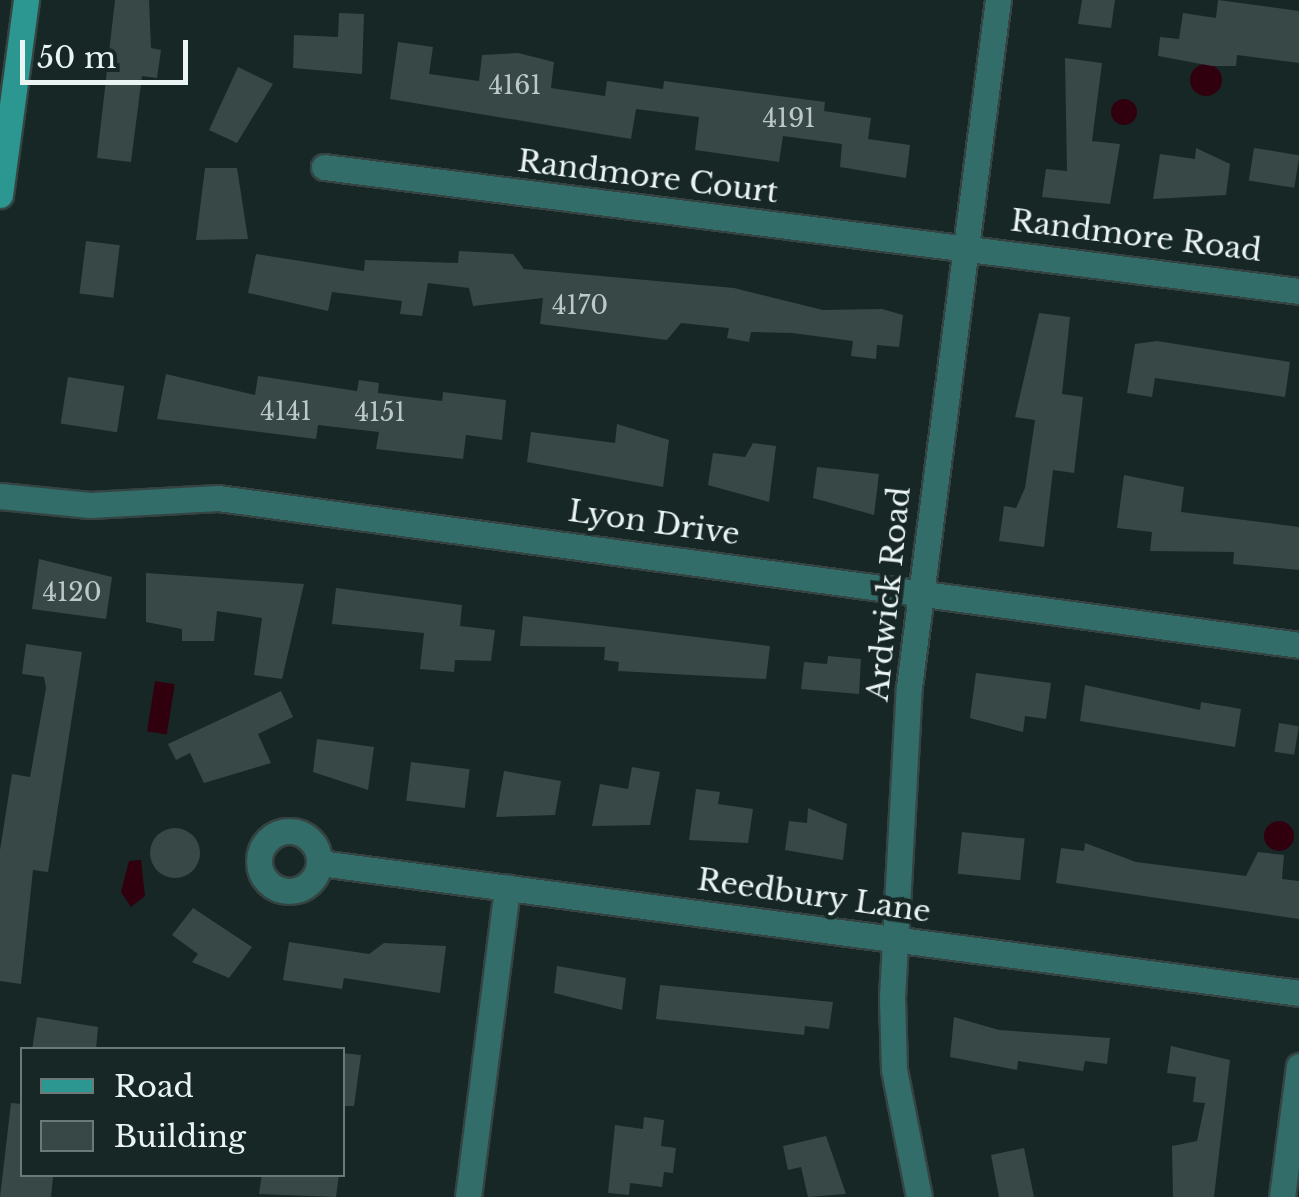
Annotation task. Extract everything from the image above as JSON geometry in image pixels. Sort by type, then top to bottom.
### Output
[{"type":"main road","points":[[0,195],[2,157],[26,0]]},
{"type":"street","name":"Ardwick Road","points":[[919,1197],[894,1069],[896,940],[920,591],[998,0]]},
{"type":"street","name":"Randmore Court","points":[[324,168],[964,248]]},
{"type":"street","name":"Randmore Road","points":[[964,248],[1299,291]]},
{"type":"street","name":"Lyon Drive","points":[[0,496],[90,505],[218,498],[1299,645]]},
{"type":"street","name":"Reedbury Lane","points":[[320,863],[1299,993]]},
{"type":"street","points":[[468,1197],[508,886]]},
{"type":"street","points":[[1282,1197],[1299,1066]]},
{"type":"shaded area","points":[[1206,64],[1217,69],[1222,80],[1217,91],[1206,96],[1195,91],[1190,80],[1195,69]]},
{"type":"shaded area","points":[[1124,99],[1133,103],[1137,112],[1133,121],[1124,125],[1115,121],[1111,112],[1115,103]]},
{"type":"shaded area","points":[[155,681],[175,684],[167,735],[147,731]]},
{"type":"shaded area","points":[[1279,821],[1289,826],[1294,836],[1289,846],[1279,851],[1269,846],[1264,836],[1269,826]]},
{"type":"shaded area","points":[[141,860],[145,896],[131,907],[121,892],[129,861]]},
{"type":"building","points":[[115,0],[149,0],[151,48],[161,50],[157,78],[142,76],[131,162],[97,158]]},
{"type":"building","points":[[1082,0],[1115,0],[1111,28],[1078,24]]},
{"type":"building","points":[[1218,0],[1299,11],[1299,63],[1237,55],[1236,66],[1212,66],[1158,56],[1160,37],[1179,39],[1183,13],[1216,18]]},
{"type":"building","points":[[339,13],[364,14],[362,74],[293,68],[294,35],[338,37]]},
{"type":"building","points":[[398,42],[433,47],[429,74],[479,81],[482,55],[518,53],[554,62],[551,88],[605,96],[607,81],[663,89],[664,81],[825,102],[824,111],[871,118],[868,139],[910,145],[906,178],[840,167],[842,144],[783,136],[779,162],[695,150],[699,117],[636,109],[631,139],[390,99]]},
{"type":"building","points":[[1065,58],[1102,63],[1092,141],[1120,144],[1110,204],[1042,197],[1046,169],[1067,171]]},
{"type":"building","points":[[238,67],[273,84],[237,143],[209,130]]},
{"type":"building","points":[[1196,148],[1230,164],[1226,195],[1153,199],[1160,154],[1195,159]]},
{"type":"building","points":[[1254,148],[1299,155],[1294,188],[1249,181]]},
{"type":"building","points":[[205,168],[237,168],[248,239],[196,240]]},
{"type":"building","points":[[86,241],[120,245],[113,298],[80,294]]},
{"type":"building","points":[[459,251],[513,254],[524,269],[734,288],[823,310],[882,309],[903,315],[899,347],[877,345],[876,359],[851,356],[853,341],[792,333],[751,332],[749,342],[727,338],[729,328],[681,323],[667,340],[540,324],[543,298],[473,306],[469,288],[428,283],[422,316],[400,314],[402,301],[332,292],[328,311],[248,293],[256,254],[364,271],[365,260],[458,263]]},
{"type":"building","points":[[1039,313],[1070,317],[1062,394],[1083,397],[1074,473],[1053,470],[1044,547],[999,541],[1004,506],[1016,508],[1025,488],[1035,420],[1015,417]]},
{"type":"building","points":[[1157,341],[1290,362],[1285,397],[1155,378],[1152,397],[1127,393],[1135,344]]},
{"type":"building","points":[[166,374],[255,395],[258,376],[357,391],[359,380],[379,383],[378,393],[442,401],[443,392],[506,400],[502,440],[466,435],[463,459],[376,449],[379,432],[318,425],[316,439],[157,419]]},
{"type":"building","points":[[68,377],[124,386],[117,432],[61,423]]},
{"type":"building","points":[[617,424],[669,440],[663,487],[527,462],[531,432],[615,443]]},
{"type":"building","points":[[753,443],[776,446],[769,502],[708,485],[713,453],[745,457]]},
{"type":"building","points":[[817,467],[879,474],[874,515],[813,498]]},
{"type":"building","points":[[1124,475],[1184,487],[1181,512],[1299,527],[1299,570],[1233,564],[1234,552],[1150,551],[1152,532],[1117,528]]},
{"type":"building","points":[[39,559],[112,577],[106,619],[32,609]]},
{"type":"building","points":[[146,573],[304,584],[282,679],[254,675],[262,618],[217,611],[214,641],[182,641],[182,629],[146,622]]},
{"type":"building","points":[[336,588],[462,605],[460,626],[495,630],[491,661],[455,660],[454,672],[420,669],[424,633],[332,624]]},
{"type":"building","points":[[523,616],[770,646],[766,679],[618,671],[619,662],[604,660],[605,647],[520,646]]},
{"type":"building","points":[[26,644],[82,652],[48,872],[33,870],[21,984],[0,981],[0,850],[12,774],[30,777],[46,688],[44,677],[22,674]]},
{"type":"building","points":[[828,656],[861,659],[859,694],[801,689],[804,662],[827,664]]},
{"type":"building","points":[[976,673],[1051,683],[1046,719],[1025,716],[1023,732],[970,718]]},
{"type":"building","points":[[1085,685],[1200,710],[1201,702],[1241,709],[1235,747],[1080,721]]},
{"type":"building","points":[[281,691],[293,717],[258,734],[271,763],[204,783],[190,753],[176,760],[168,744]]},
{"type":"building","points":[[1279,723],[1299,726],[1294,755],[1274,752]]},
{"type":"building","points":[[317,739],[374,747],[368,790],[313,772]]},
{"type":"building","points":[[411,762],[470,769],[465,808],[406,801]]},
{"type":"building","points":[[632,767],[660,772],[650,825],[592,826],[600,784],[628,789]]},
{"type":"building","points":[[504,771],[561,781],[555,815],[496,817]]},
{"type":"building","points":[[696,789],[720,792],[718,804],[753,809],[748,843],[689,840]]},
{"type":"building","points":[[808,808],[847,824],[843,860],[785,850],[789,821],[807,823]]},
{"type":"building","points":[[175,828],[193,835],[200,853],[193,871],[175,878],[157,871],[150,853],[157,835]]},
{"type":"building","points":[[962,832],[1025,839],[1020,880],[958,874]]},
{"type":"building","points":[[1085,843],[1136,862],[1246,876],[1258,852],[1284,855],[1282,879],[1299,881],[1299,919],[1056,883],[1061,848],[1084,851]]},
{"type":"building","points":[[193,908],[252,947],[229,978],[192,962],[198,954],[172,935]]},
{"type":"building","points":[[289,942],[369,954],[384,943],[446,946],[440,993],[344,978],[342,989],[283,980]]},
{"type":"building","points":[[557,966],[626,978],[622,1010],[554,993]]},
{"type":"building","points":[[660,985],[833,1002],[829,1029],[805,1026],[804,1035],[656,1019]]},
{"type":"building","points":[[37,1017],[98,1027],[96,1047],[32,1047]]},
{"type":"building","points":[[954,1017],[999,1030],[1110,1038],[1107,1064],[1085,1061],[1083,1071],[1018,1061],[1017,1070],[950,1057]]},
{"type":"building","points":[[1171,1046],[1230,1060],[1214,1197],[1173,1197],[1172,1146],[1197,1141],[1205,1103],[1193,1102],[1196,1077],[1167,1073]]},
{"type":"building","points":[[345,1053],[361,1055],[354,1106],[345,1106]]},
{"type":"building","points":[[11,1103],[20,1104],[20,1177],[53,1177],[51,1197],[0,1197]]},
{"type":"building","points":[[644,1117],[664,1120],[661,1146],[676,1148],[673,1173],[664,1172],[662,1187],[630,1183],[629,1195],[608,1193],[615,1125],[643,1129]]},
{"type":"building","points":[[826,1136],[846,1194],[808,1197],[801,1167],[788,1170],[783,1146]]},
{"type":"building","points":[[1024,1148],[1034,1197],[999,1197],[991,1155]]},
{"type":"building","points":[[262,1177],[339,1177],[336,1197],[259,1194]]}]
